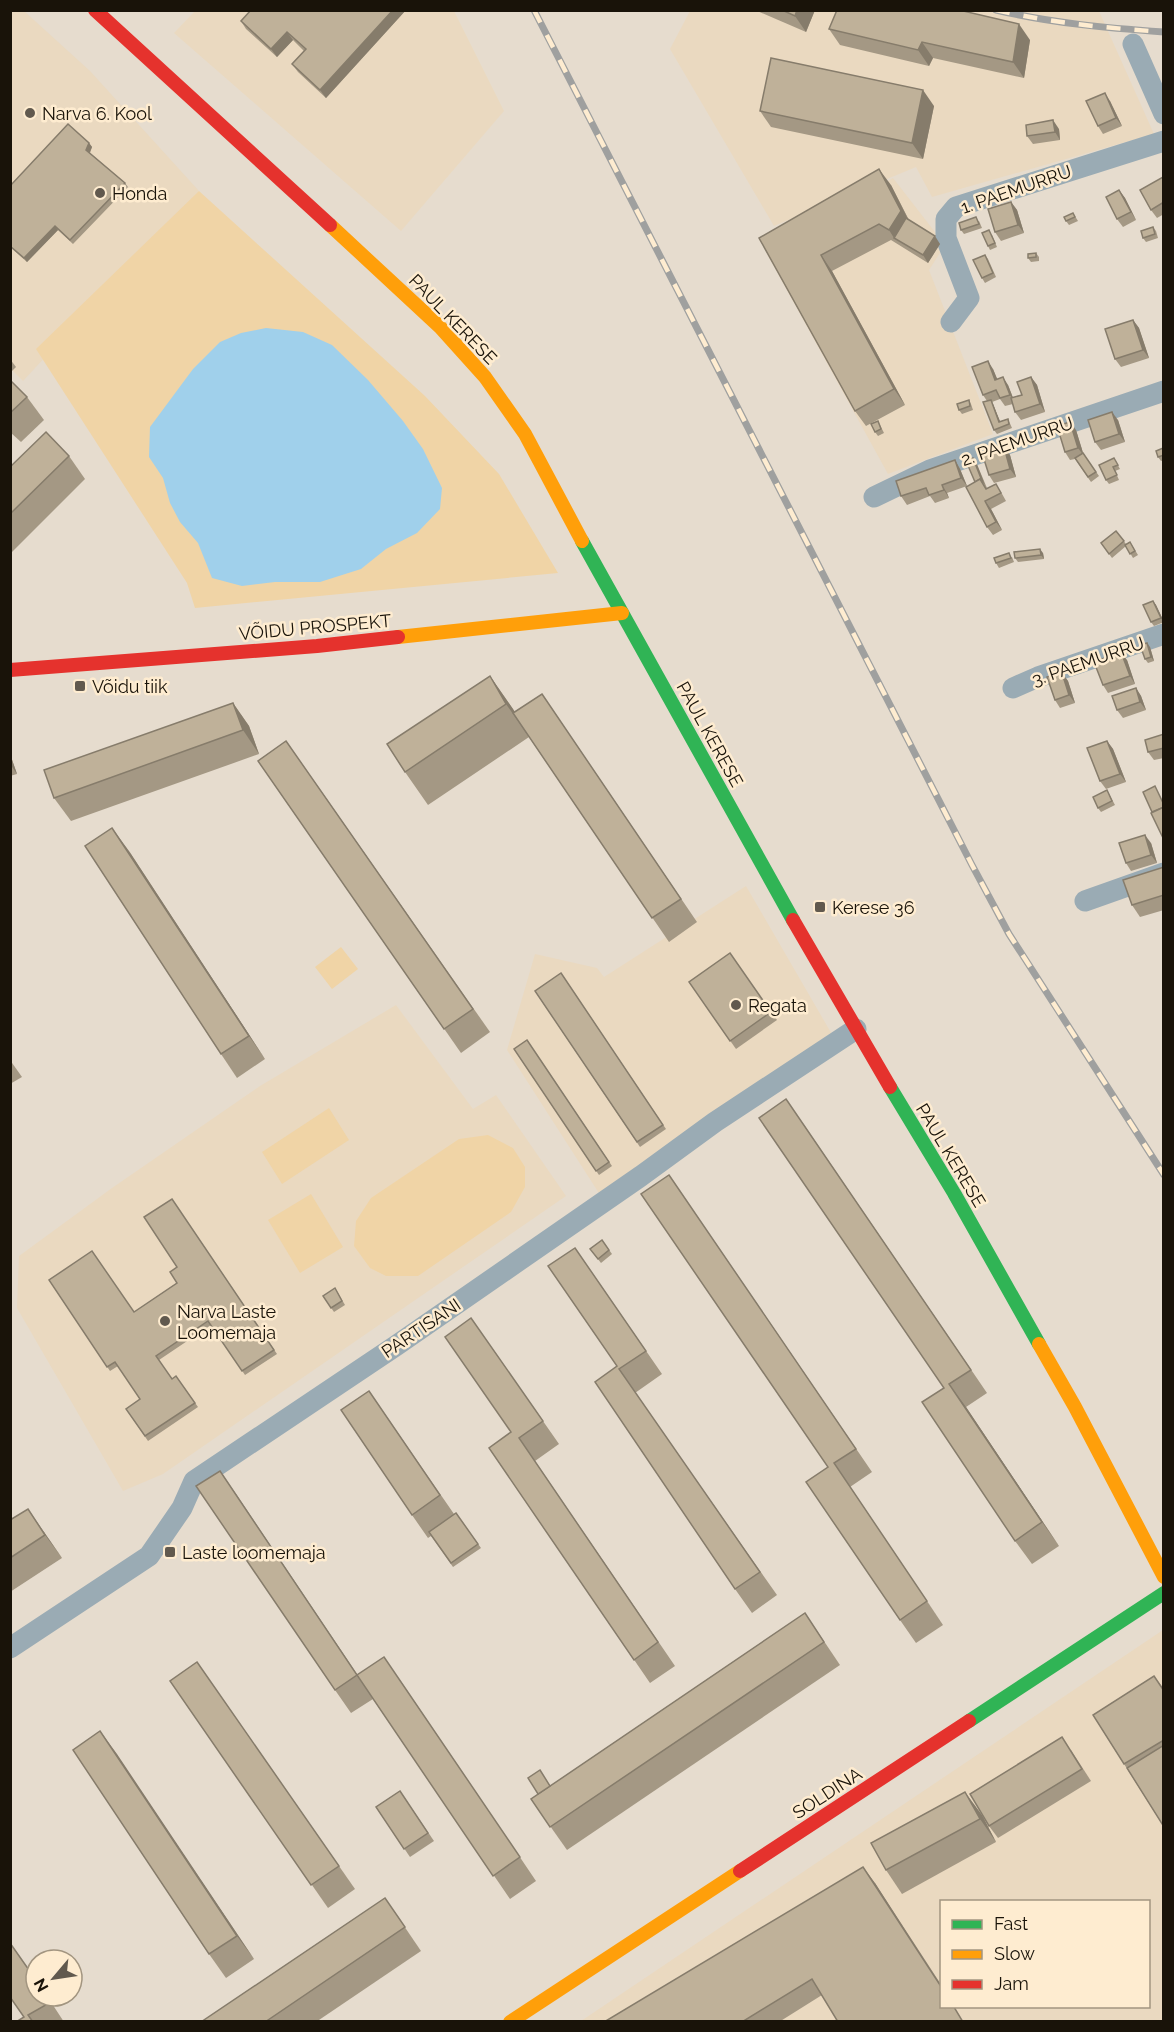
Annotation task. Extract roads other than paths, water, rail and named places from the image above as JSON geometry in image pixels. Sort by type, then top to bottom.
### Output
[{"type":"main road","name":"PAUL KERESE","points":[[95,10],[440,327],[485,377],[525,434],[622,613],[856,1029],[960,1204],[1075,1407],[1164,1577]]},
{"type":"main road","name":"VÕIDU PROSPEKT","points":[[10,670],[317,646],[622,613]]},
{"type":"main road","name":"SOLDINA","points":[[510,2022],[1164,1593]]},
{"type":"street","points":[[1133,44],[1164,114]]},
{"type":"street","name":"1. PAEMURRU","points":[[951,322],[969,298],[946,238],[946,219],[956,207],[1164,141]]},
{"type":"street","name":"2. PAEMURRU","points":[[874,498],[930,470],[1164,391]]},
{"type":"street","name":"3. PAEMURRU","points":[[1013,688],[1038,677],[1164,634]]},
{"type":"street","points":[[1085,901],[1164,873]]},
{"type":"street","name":"PARTISANI","points":[[10,1648],[149,1556],[182,1508],[194,1481],[397,1345],[715,1122],[856,1029]]},
{"type":"water","points":[[266,328],[303,332],[332,345],[368,380],[403,421],[423,449],[442,488],[440,509],[417,533],[386,549],[361,569],[320,582],[275,582],[242,586],[212,578],[198,543],[180,522],[170,503],[163,478],[149,457],[150,427],[193,369],[220,342],[241,333]]},
{"type":"railway","points":[[534,10],[1009,934],[1164,1175]]},
{"type":"railway","points":[[996,10],[1079,24],[1164,32]]},
{"type":"place","name":"Narva 6. Kool","points":[[30,113]]},
{"type":"place","name":"Honda","points":[[100,193]]},
{"type":"place","name":"Võidu tiik","points":[[80,686]]},
{"type":"place","name":"Kerese 36","points":[[820,907]]},
{"type":"place","name":"Regata","points":[[736,1005]]},
{"type":"place","name":"Narva Laste Loomemaja","points":[[165,1321]]},
{"type":"place","name":"Laste loomemaja","points":[[170,1552]]}]
